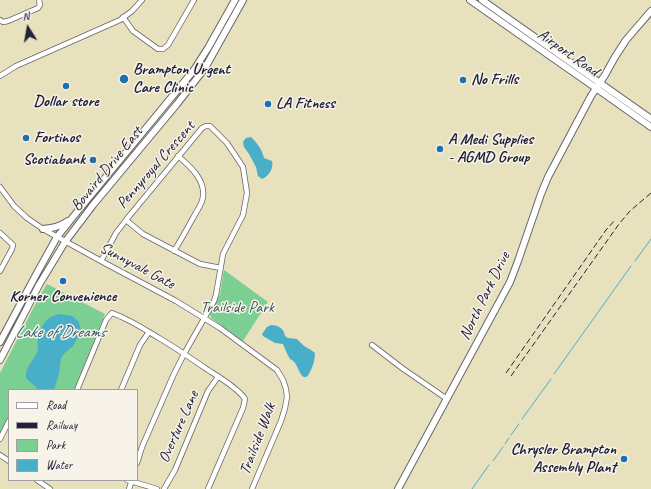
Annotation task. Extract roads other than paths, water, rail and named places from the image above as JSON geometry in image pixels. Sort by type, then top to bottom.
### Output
[{"type":"main road","name":"Bovaird Drive East","points":[[0,342],[36,273],[58,237],[194,70],[236,0]]},
{"type":"main road","name":"Bovaird Drive East","points":[[0,360],[65,242],[93,205],[177,104],[207,65],[243,0]]},
{"type":"main road","name":"Airport Road","points":[[470,0],[651,119]]},
{"type":"main road","name":"Airport Road","points":[[482,0],[598,85],[651,128]]},
{"type":"main road","name":"North Park Drive","points":[[398,489],[510,282],[548,177],[582,112],[624,43],[651,11]]},
{"type":"main road","points":[[174,96],[177,104]]},
{"type":"main road","points":[[42,229],[60,226],[72,218]]},
{"type":"street","points":[[0,20],[3,22],[8,21],[38,8],[40,5],[39,0]]},
{"type":"street","points":[[0,76],[16,66],[111,24],[132,11],[142,0]]},
{"type":"street","points":[[123,17],[133,31],[158,49],[163,49],[168,45],[194,0]]},
{"type":"street","name":"Pennyroyal Crescent","points":[[101,262],[116,233],[126,220],[202,128],[210,126],[227,143],[243,167],[247,193],[246,205],[243,215],[223,254],[214,301],[173,376],[142,447],[138,460]]},
{"type":"street","points":[[174,251],[202,200],[203,192],[202,184],[194,172],[189,165],[178,156]]},
{"type":"street","name":"Sunnyvale Gate","points":[[0,187],[14,206],[42,229],[176,301],[204,318]]},
{"type":"street","points":[[126,220],[143,234],[174,251],[200,264],[221,268]]},
{"type":"street","points":[[0,234],[13,245],[0,271]]},
{"type":"street","points":[[77,389],[106,320],[112,313],[136,324],[184,354],[242,395],[245,400],[243,408],[208,489]]},
{"type":"street","name":"Trailside Walk","points":[[204,318],[246,346],[277,370],[286,389],[287,397],[281,421],[252,489]]},
{"type":"street","points":[[121,389],[140,345],[149,332]]},
{"type":"street","points":[[372,345],[446,399]]},
{"type":"street","name":"Overture Lane","points":[[164,489],[175,470],[208,391],[218,377]]},
{"type":"street","points":[[0,439],[8,423]]},
{"type":"street","points":[[38,481],[50,489]]},
{"type":"street","points":[[133,481],[157,489]]},
{"type":"water","points":[[251,137],[259,146],[264,158],[272,161],[270,172],[262,179],[258,176],[256,167],[244,147],[243,142],[246,138]]},
{"type":"water","name":"Lake of Dreams","points":[[59,314],[72,316],[78,321],[80,326],[80,334],[73,346],[61,358],[59,374],[54,389],[38,389],[26,378],[26,374],[38,350],[38,337],[41,329],[44,323],[51,317]]},
{"type":"water","points":[[271,325],[281,328],[284,331],[285,336],[288,338],[297,339],[304,346],[315,353],[313,365],[307,376],[303,377],[295,362],[290,359],[283,344],[275,343],[263,336],[262,334],[267,327]]},
{"type":"waterway","points":[[635,261],[651,239]]},
{"type":"waterway","points":[[554,374],[631,266]]},
{"type":"waterway","points":[[522,419],[551,379]]},
{"type":"waterway","points":[[511,435],[519,424]]},
{"type":"waterway","points":[[505,444],[509,438]]},
{"type":"waterway","points":[[493,461],[503,447]]},
{"type":"waterway","points":[[472,489],[489,465]]},
{"type":"railway","points":[[511,376],[619,224],[630,211],[651,193]]},
{"type":"railway","points":[[506,373],[606,230],[615,220]]},
{"type":"place","name":"Brampton Urgent Care Clinic","points":[[124,79]]},
{"type":"place","name":"No Frills","points":[[463,80]]},
{"type":"place","name":"Dollar store","points":[[66,86]]},
{"type":"place","name":"LA Fitness","points":[[268,104]]},
{"type":"place","name":"Fortinos","points":[[26,138]]},
{"type":"place","name":"A Medi Supplies - AGMD Group","points":[[440,149]]},
{"type":"place","name":"Scotiabank","points":[[93,160]]},
{"type":"place","name":"Korner Convenience","points":[[63,281]]},
{"type":"place","name":"Chrysler Brampton Assembly Plant","points":[[624,459]]},
{"type":"park label","name":"Trailside Park","points":[[237,308]]}]
